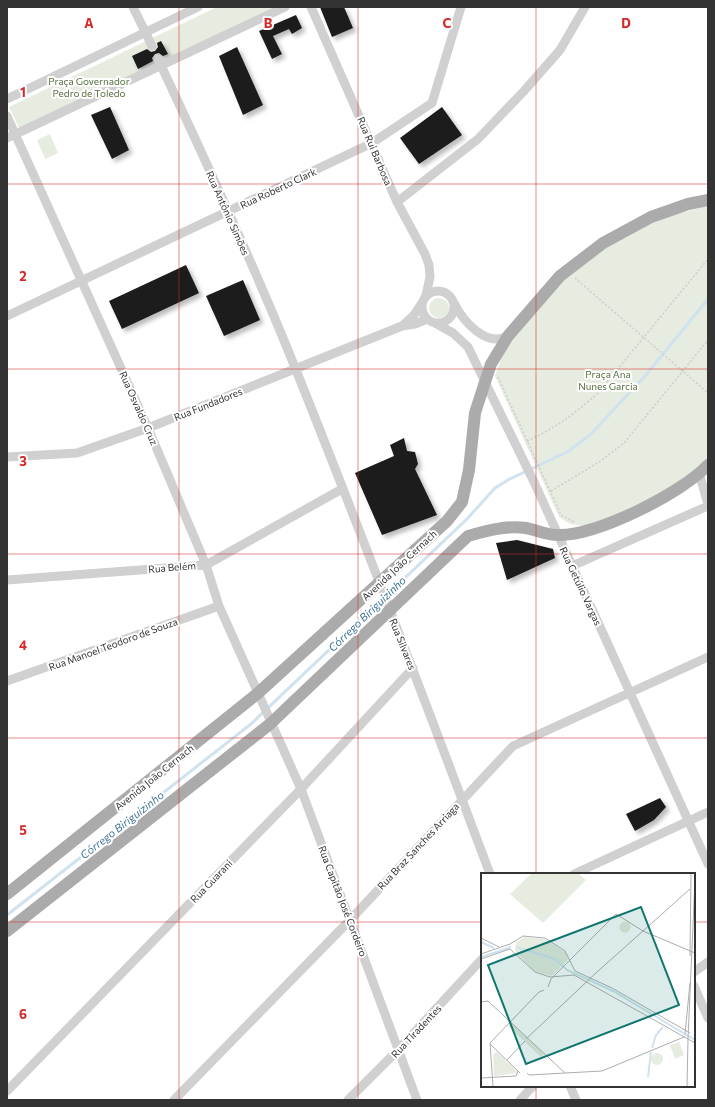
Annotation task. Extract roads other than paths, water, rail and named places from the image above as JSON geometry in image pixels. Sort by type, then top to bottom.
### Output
[{"type":"main road","name":"Avenida João Cernach","points":[[7,894],[259,699],[380,588],[447,521],[462,502],[469,470],[476,413],[491,364],[508,336],[560,276],[603,243],[651,217],[688,204],[708,200]]},
{"type":"main road","points":[[7,931],[269,721],[388,607],[468,536],[490,530],[524,528],[557,536],[579,534],[618,521],[677,488],[703,469]]},
{"type":"street","points":[[133,7],[152,46]]},
{"type":"street","points":[[7,99],[198,7]]},
{"type":"street","name":"Rua Rui Barbosa","points":[[311,7],[397,202],[430,265],[430,283],[424,299]]},
{"type":"street","name":"Rua Roberto Clark","points":[[7,316],[372,143],[432,103],[461,7]]},
{"type":"street","points":[[397,202],[478,139],[524,91],[560,50],[586,7]]},
{"type":"street","points":[[7,138],[160,62],[283,8]]},
{"type":"street","name":"Rua Antônio Simões","points":[[160,62],[228,212],[296,369]]},
{"type":"street","name":"Rua Osvaldo Cruz","points":[[7,116],[148,428],[206,564],[219,606],[259,699]]},
{"type":"street","points":[[454,302],[454,312],[444,322],[431,321],[423,311],[424,299],[436,290],[442,291],[451,297],[454,302],[460,313],[474,328],[491,339],[508,336]]},
{"type":"street","name":"Rua Fundadores","points":[[402,326],[414,315],[424,299]]},
{"type":"street","name":"Rua Fundadores","points":[[7,457],[77,453],[148,428],[402,326],[431,321]]},
{"type":"street","name":"Rua Getúlio Vargas","points":[[431,321],[453,333],[468,347],[534,482],[557,536],[708,864]]},
{"type":"street","name":"Rua Silvares","points":[[296,369],[380,588],[413,668],[490,873]]},
{"type":"street","points":[[572,566],[708,505],[703,469]]},
{"type":"street","name":"Rua Belém","points":[[7,580],[206,564],[342,489]]},
{"type":"street","name":"Rua Manoel Teodoro de Souza","points":[[7,681],[219,606]]},
{"type":"street","name":"Rua Braz Sanches Arriaga","points":[[174,1100],[350,919],[514,746],[708,657]]},
{"type":"street","name":"Rua Guarani","points":[[7,1091],[301,789],[413,668]]},
{"type":"street","name":"Rua Capitão José Cordeiro","points":[[259,699],[301,789],[417,1100]]},
{"type":"street","points":[[576,873],[708,812]]},
{"type":"street","name":"Rua Tiradentes","points":[[348,1100],[398,1050],[481,961]]},
{"type":"street","points":[[695,972],[708,962]]},
{"type":"street","points":[[695,973],[708,967]]},
{"type":"street","points":[[695,988],[708,1018]]},
{"type":"street","points":[[520,1100],[532,1087]]},
{"type":"street","points":[[570,1087],[576,1100]]},
{"type":"waterway","name":"Córrego Biriguizinho","points":[[7,915],[251,724],[467,519],[495,488],[508,480],[569,451],[591,434],[645,376],[708,299]]},
{"type":"park label","name":"Praça Governador Pedro de Toledo","points":[[89,86]]},
{"type":"park label","name":"Praça Ana Nunes Garcia","points":[[608,380]]}]
